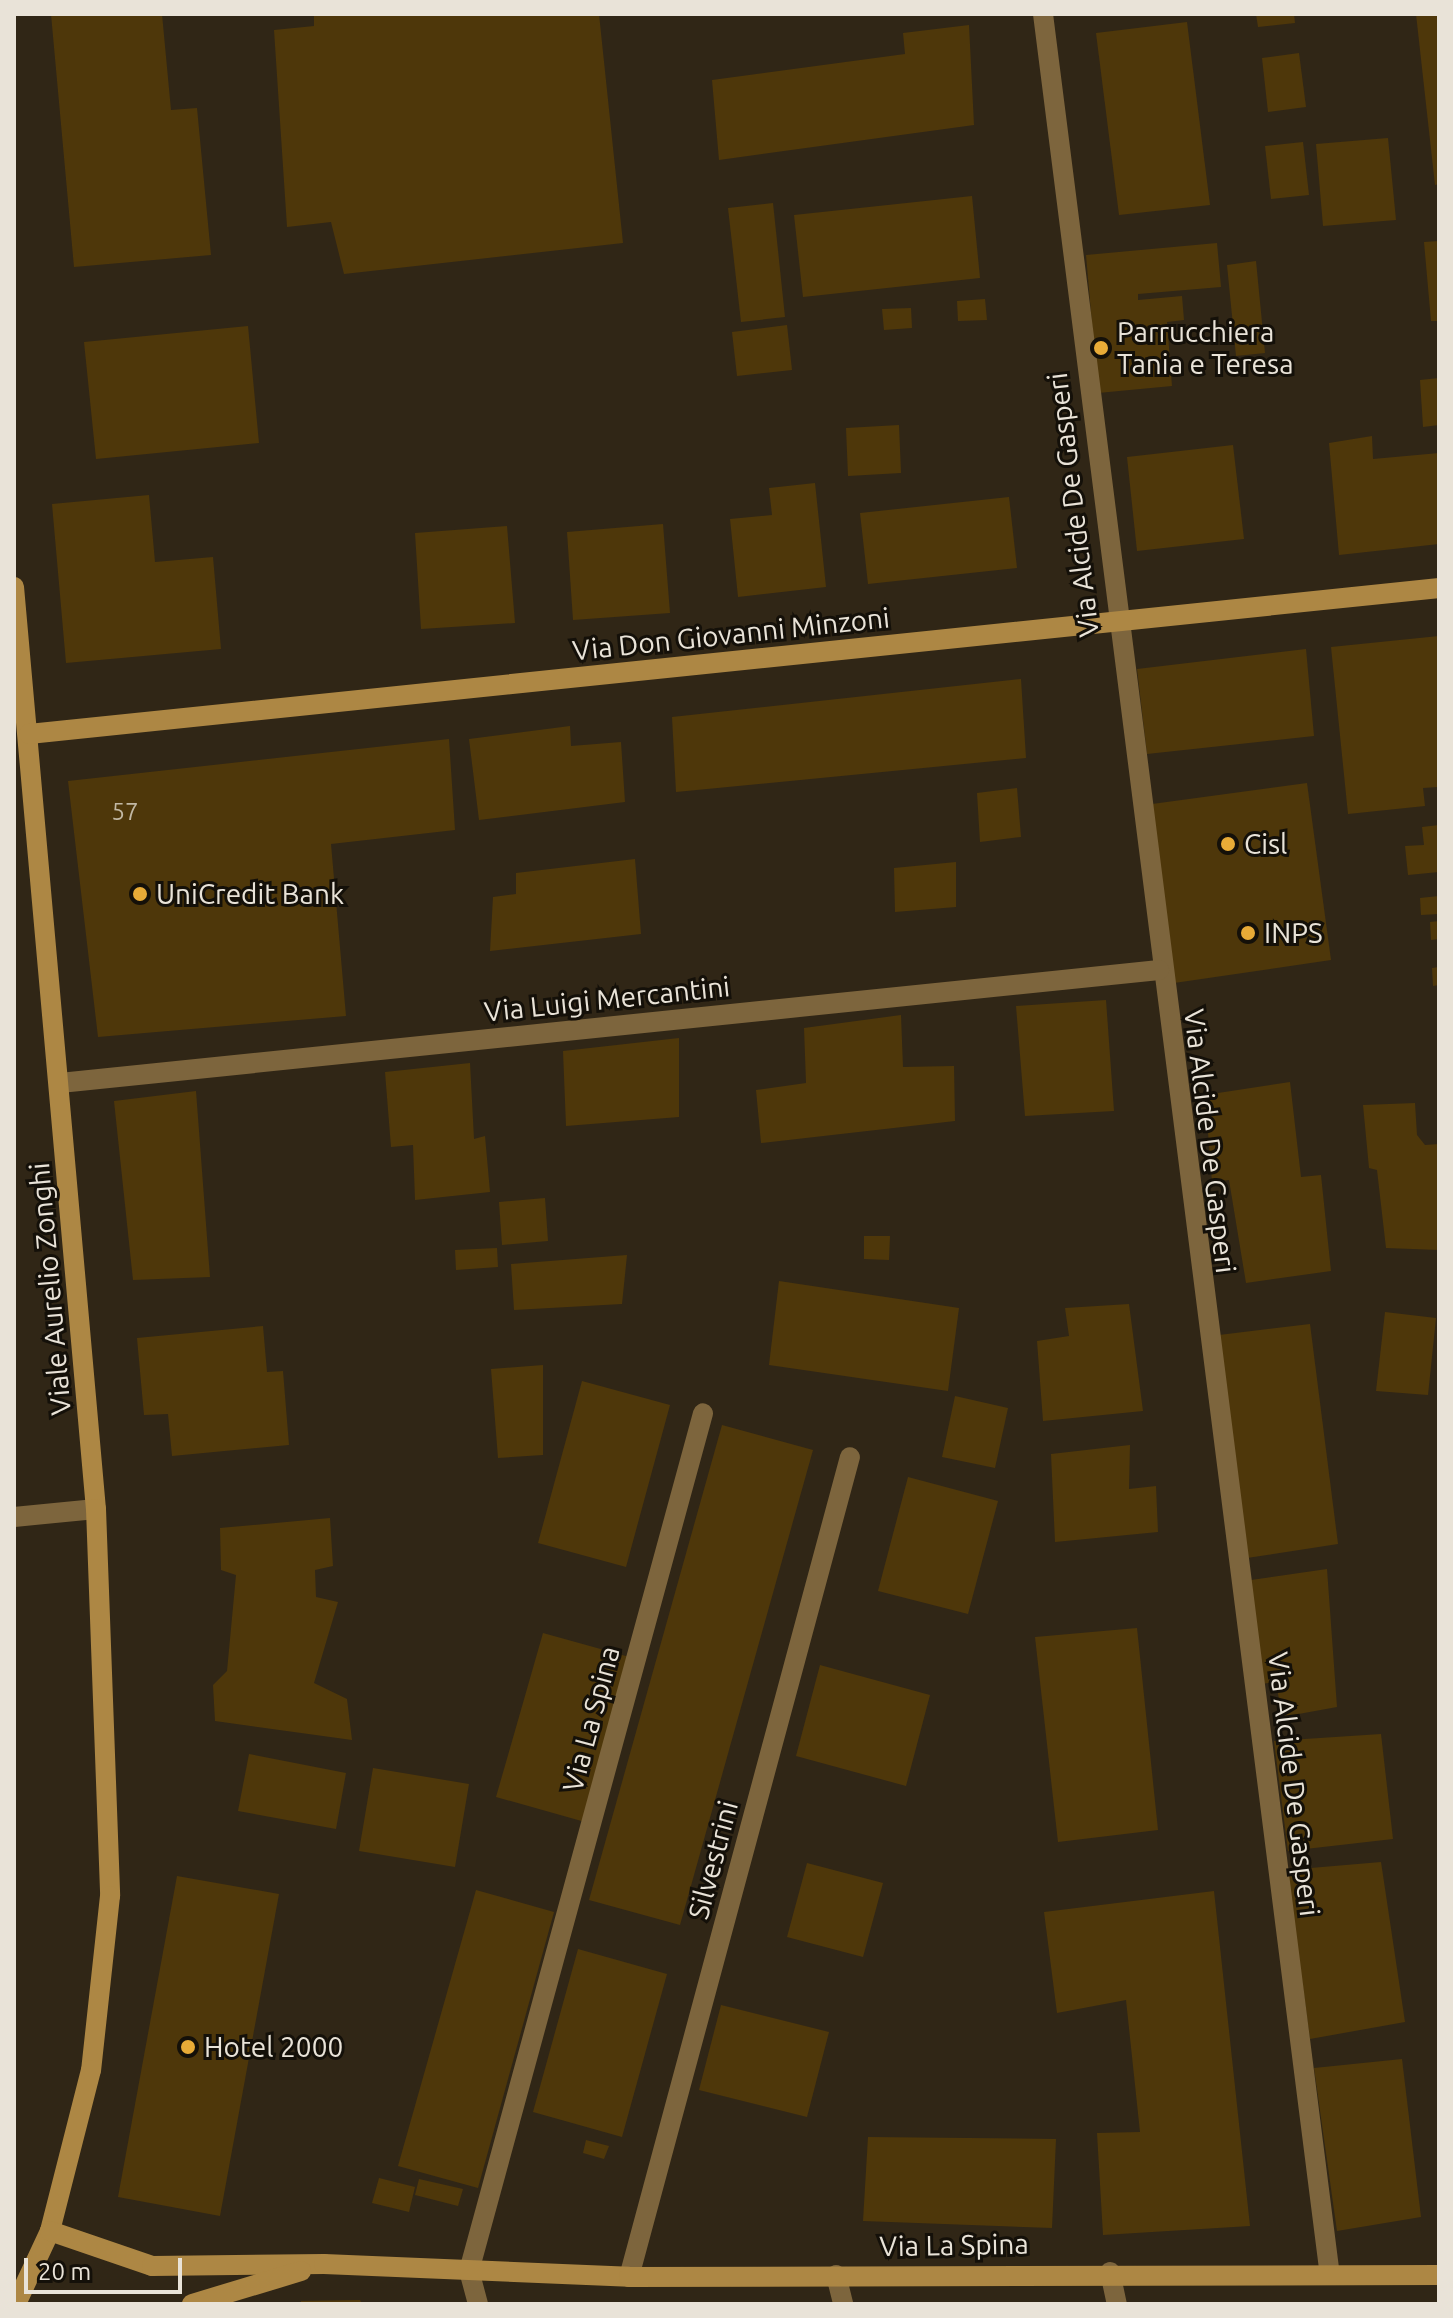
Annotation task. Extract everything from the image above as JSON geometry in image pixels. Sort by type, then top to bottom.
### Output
[{"type":"street","name":"Via Alcide De Gasperi","points":[[1043,14],[1159,970],[1330,2275]]},
{"type":"street","name":"Viale Aurelio Zonghi","points":[[14,587],[96,1509],[110,1896],[91,2070],[50,2231],[16,2304]]},
{"type":"street","name":"Via Don Giovanni Minzoni","points":[[29,734],[1439,588]]},
{"type":"street","name":"Via Luigi Mercantini","points":[[60,1083],[1159,970]]},
{"type":"street","name":"Via La Spina","points":[[469,2271],[703,1413]]},
{"type":"street","name":"Silvestrini","points":[[629,2277],[850,1457]]},
{"type":"street","points":[[14,1517],[96,1509]]},
{"type":"street","name":"Via La Spina","points":[[50,2231],[152,2266],[324,2264],[629,2277],[1110,2272],[1439,2275]]},
{"type":"street","name":"Via La Spina","points":[[192,2304],[324,2264]]},
{"type":"street","points":[[469,2271],[478,2304]]},
{"type":"street","points":[[1110,2272],[1117,2304]]},
{"type":"street","points":[[836,2275],[843,2304]]},
{"type":"building","points":[[51,14],[162,14],[171,110],[197,108],[211,255],[74,267]]},
{"type":"building","points":[[314,14],[599,14],[623,243],[344,274],[331,222],[287,227],[274,30],[314,26]]},
{"type":"building","points":[[1256,14],[1294,14],[1295,23],[1258,27]]},
{"type":"building","points":[[1416,14],[1439,14],[1439,184],[1435,185]]},
{"type":"building","points":[[1187,22],[1210,205],[1119,215],[1096,33]]},
{"type":"building","points":[[969,25],[974,125],[719,160],[712,80],[905,54],[903,33]]},
{"type":"building","points":[[1299,53],[1306,107],[1268,112],[1262,58]]},
{"type":"building","points":[[1388,138],[1396,220],[1323,226],[1316,144]]},
{"type":"building","points":[[1303,142],[1309,195],[1271,199],[1265,146]]},
{"type":"building","points":[[972,196],[980,278],[803,297],[794,215]]},
{"type":"building","points":[[773,203],[785,317],[741,322],[728,208]]},
{"type":"building","points":[[1439,241],[1439,321],[1431,321],[1424,242]]},
{"type":"building","points":[[1217,243],[1221,287],[1138,294],[1138,300],[1182,296],[1184,320],[1167,322],[1172,386],[1098,393],[1086,255]]},
{"type":"building","points":[[1256,261],[1265,353],[1236,356],[1227,265]]},
{"type":"building","points":[[985,299],[987,320],[958,321],[957,301]]},
{"type":"building","points":[[911,308],[912,328],[884,330],[882,309]]},
{"type":"building","points":[[787,325],[792,370],[737,376],[732,332]]},
{"type":"building","points":[[248,326],[259,443],[96,459],[84,342]]},
{"type":"building","points":[[1439,378],[1439,425],[1423,427],[1420,380]]},
{"type":"building","points":[[899,425],[901,473],[848,476],[846,428]]},
{"type":"building","points":[[1372,436],[1373,459],[1439,453],[1439,544],[1339,555],[1329,443]]},
{"type":"building","points":[[1233,445],[1244,539],[1137,551],[1127,457]]},
{"type":"building","points":[[815,483],[826,587],[738,597],[730,519],[772,515],[769,488]]},
{"type":"building","points":[[149,495],[155,562],[213,557],[221,649],[66,663],[52,504]]},
{"type":"building","points":[[1009,497],[1017,568],[868,584],[860,513]]},
{"type":"building","points":[[663,524],[670,613],[573,620],[567,532]]},
{"type":"building","points":[[507,526],[515,623],[421,629],[415,533]]},
{"type":"building","points":[[1439,636],[1438,787],[1423,788],[1425,806],[1348,814],[1331,647]]},
{"type":"building","points":[[1306,649],[1314,736],[1147,754],[1137,669]]},
{"type":"building","points":[[1021,679],[1026,758],[676,792],[672,717]]},
{"type":"building","points":[[570,726],[571,746],[621,742],[625,802],[479,820],[469,739]]},
{"type":"building","points":[[449,739],[455,830],[331,844],[346,1016],[98,1037],[68,781]]},
{"type":"building","points":[[1307,783],[1331,960],[1174,983],[1152,804]]},
{"type":"building","points":[[1017,788],[1021,837],[980,842],[977,793]]},
{"type":"building","points":[[1439,825],[1439,872],[1408,875],[1405,846],[1424,845],[1422,827]]},
{"type":"building","points":[[635,859],[641,934],[490,951],[493,897],[516,894],[516,873]]},
{"type":"building","points":[[956,862],[956,907],[895,912],[894,868]]},
{"type":"building","points":[[1439,896],[1439,914],[1421,915],[1420,898]]},
{"type":"building","points":[[1439,921],[1439,939],[1431,940],[1430,922]]},
{"type":"building","points":[[1439,967],[1439,985],[1433,986],[1432,968]]},
{"type":"building","points":[[1106,1000],[1114,1111],[1025,1116],[1016,1006]]},
{"type":"building","points":[[901,1015],[903,1067],[954,1066],[955,1121],[761,1143],[756,1090],[806,1083],[804,1028]]},
{"type":"building","points":[[679,1038],[679,1117],[566,1126],[563,1051]]},
{"type":"building","points":[[470,1063],[474,1139],[485,1136],[490,1192],[415,1200],[413,1145],[391,1147],[385,1072]]},
{"type":"building","points":[[1290,1082],[1301,1177],[1321,1175],[1331,1271],[1246,1283],[1229,1180],[1212,1182],[1205,1095]]},
{"type":"building","points":[[196,1091],[210,1277],[133,1280],[114,1101]]},
{"type":"building","points":[[1415,1103],[1417,1135],[1425,1145],[1439,1144],[1439,1250],[1386,1248],[1377,1170],[1369,1168],[1363,1105]]},
{"type":"building","points":[[545,1198],[548,1241],[502,1245],[499,1202]]},
{"type":"building","points":[[864,1236],[890,1236],[889,1260],[864,1259]]},
{"type":"building","points":[[497,1248],[498,1267],[456,1270],[455,1250]]},
{"type":"building","points":[[627,1255],[622,1304],[514,1310],[511,1264]]},
{"type":"building","points":[[779,1281],[959,1308],[948,1391],[769,1365]]},
{"type":"building","points":[[1129,1304],[1143,1411],[1043,1421],[1037,1341],[1069,1336],[1065,1308]]},
{"type":"building","points":[[1385,1312],[1436,1318],[1428,1395],[1376,1391]]},
{"type":"building","points":[[1310,1324],[1338,1544],[1247,1558],[1219,1335]]},
{"type":"building","points":[[263,1326],[267,1372],[283,1371],[289,1445],[172,1456],[168,1414],[144,1415],[137,1338]]},
{"type":"building","points":[[543,1365],[543,1455],[498,1458],[491,1369]]},
{"type":"building","points":[[582,1381],[670,1405],[626,1567],[538,1543]]},
{"type":"building","points":[[955,1396],[1008,1408],[995,1468],[942,1457]]},
{"type":"building","points":[[722,1425],[813,1450],[680,1925],[589,1900]]},
{"type":"building","points":[[1130,1445],[1129,1489],[1156,1486],[1158,1532],[1055,1542],[1051,1454]]},
{"type":"building","points":[[908,1477],[998,1501],[968,1614],[878,1591]]},
{"type":"building","points":[[330,1518],[333,1566],[315,1570],[316,1597],[338,1602],[314,1683],[347,1699],[352,1740],[215,1721],[213,1685],[227,1671],[236,1575],[221,1570],[220,1528]]},
{"type":"building","points":[[1327,1569],[1337,1707],[1282,1717],[1276,1682],[1261,1684],[1251,1580]]},
{"type":"building","points":[[1137,1628],[1158,1830],[1058,1842],[1035,1637]]},
{"type":"building","points":[[543,1633],[633,1658],[585,1822],[496,1797]]},
{"type":"building","points":[[820,1665],[930,1695],[906,1786],[796,1756]]},
{"type":"building","points":[[1381,1734],[1393,1839],[1288,1851],[1274,1741]]},
{"type":"building","points":[[249,1754],[346,1773],[336,1829],[238,1811]]},
{"type":"building","points":[[373,1768],[469,1784],[455,1867],[359,1851]]},
{"type":"building","points":[[1381,1862],[1405,2022],[1310,2039],[1287,1870]]},
{"type":"building","points":[[807,1863],[883,1883],[863,1957],[787,1937]]},
{"type":"building","points":[[177,1876],[279,1894],[220,2216],[118,2197]]},
{"type":"building","points":[[476,1890],[554,1912],[478,2188],[398,2166]]},
{"type":"building","points":[[1214,1891],[1250,2226],[1103,2235],[1097,2133],[1140,2132],[1126,2000],[1057,2013],[1044,1912]]},
{"type":"building","points":[[578,1949],[667,1974],[622,2137],[533,2112]]},
{"type":"building","points":[[721,2005],[829,2032],[807,2117],[699,2090]]},
{"type":"building","points":[[1402,2059],[1421,2217],[1337,2231],[1314,2068]]},
{"type":"building","points":[[868,2137],[1056,2139],[1052,2228],[863,2221]]},
{"type":"building","points":[[586,2140],[609,2146],[604,2159],[583,2153]]},
{"type":"building","points":[[379,2178],[415,2187],[409,2212],[372,2203]]},
{"type":"building","points":[[419,2179],[463,2189],[458,2206],[415,2195]]},
{"type":"building","points":[[360,2300],[362,2304],[301,2304],[301,2301]]},
{"type":"place","name":"Parrucchiera Tania e Teresa","points":[[1101,348]]},
{"type":"place","name":"Cisl","points":[[1228,844]]},
{"type":"place","name":"UniCredit Bank","points":[[140,894]]},
{"type":"place","name":"INPS","points":[[1248,933]]},
{"type":"place","name":"Hotel 2000","points":[[188,2047]]}]
